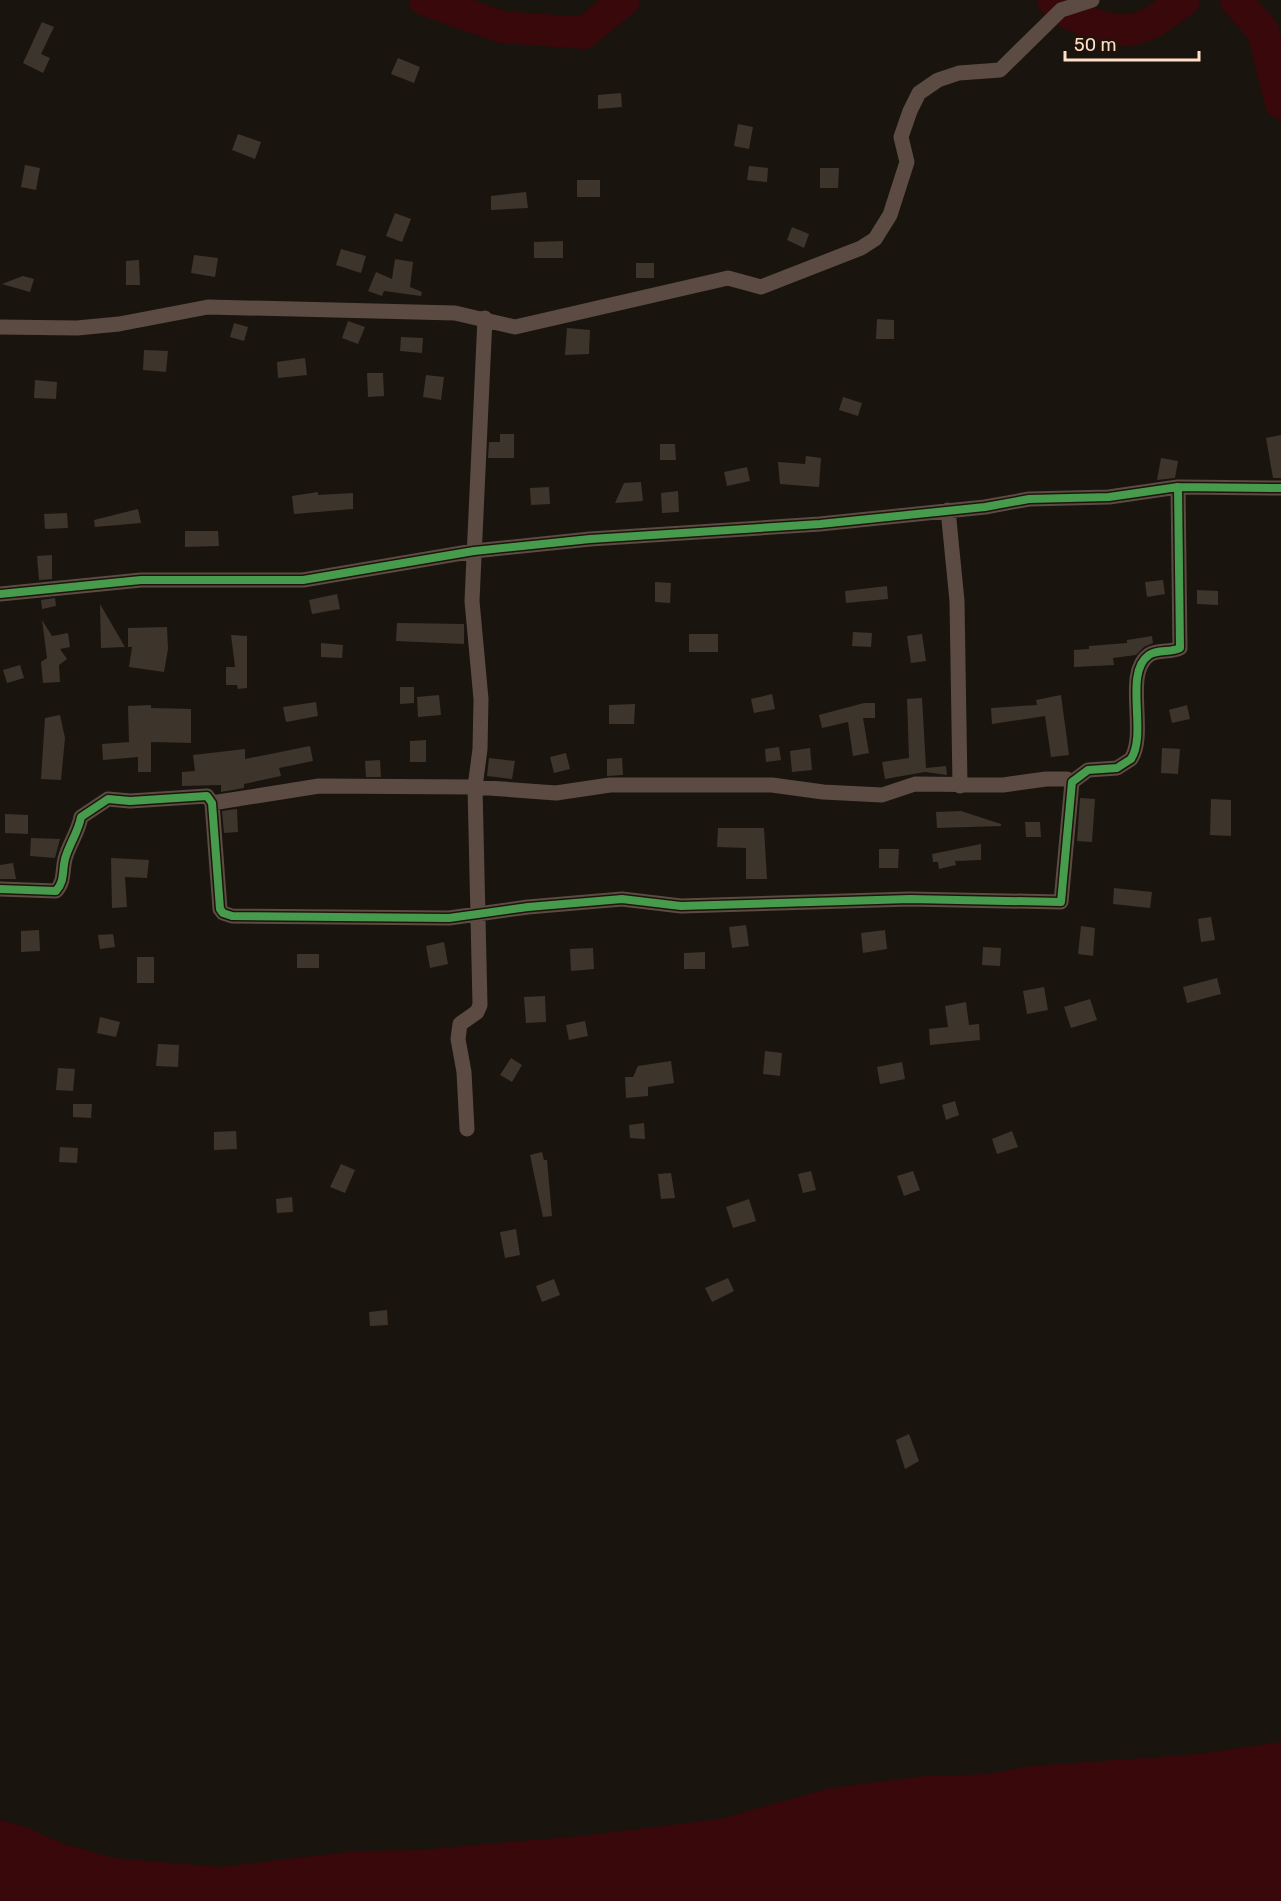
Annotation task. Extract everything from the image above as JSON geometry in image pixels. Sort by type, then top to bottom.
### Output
[{"type":"street","points":[[0,327],[76,328],[119,324],[208,307],[455,313],[485,318],[515,327],[728,278],[761,287],[861,249],[875,239],[890,215],[907,162],[901,137],[919,93],[938,80],[959,73],[1000,70],[1061,10],[1092,0]]},
{"type":"street","points":[[467,1129],[465,1072],[458,1039],[460,1024],[477,1012],[480,1005],[475,787],[480,749],[481,699],[472,601],[485,318]]},
{"type":"street","points":[[0,594],[141,580],[303,580],[474,551],[590,539],[820,524],[986,507],[1029,499],[1108,497],[1178,487],[1281,488]]},
{"type":"street","points":[[0,889],[56,891],[62,882],[65,860],[76,838],[81,817],[85,812],[108,799],[153,800],[207,796],[212,803],[218,891],[223,914],[449,918],[478,913],[622,899],[681,906],[910,900],[1061,902],[1072,782],[1088,770],[1117,768],[1131,759],[1138,736],[1136,696],[1142,663],[1151,654],[1180,648],[1178,487]]},
{"type":"street","points":[[948,510],[957,601],[960,786]]},
{"type":"street","points":[[212,803],[319,786],[475,787],[556,793],[610,785],[772,785],[823,792],[882,795],[915,784],[1003,785],[1046,779],[1067,779],[1072,782]]},
{"type":"shaded area","points":[[1281,1742],[1281,1901],[0,1901],[0,1820],[23,1826],[64,1844],[114,1858],[220,1867],[355,1851],[418,1850],[580,1836],[720,1819],[830,1788],[925,1776],[987,1774],[1030,1766],[1199,1754]]},
{"type":"building","points":[[42,22],[54,27],[41,54],[50,58],[43,73],[23,63]]},
{"type":"building","points":[[398,58],[420,67],[414,83],[391,74]]},
{"type":"building","points":[[621,93],[622,107],[598,109],[598,95]]},
{"type":"building","points":[[738,124],[753,127],[749,149],[734,146]]},
{"type":"building","points":[[238,134],[261,142],[255,159],[232,150]]},
{"type":"building","points":[[25,165],[40,168],[36,190],[21,187]]},
{"type":"building","points":[[749,166],[768,168],[767,182],[747,180]]},
{"type":"building","points":[[820,168],[839,168],[838,188],[820,188]]},
{"type":"building","points":[[577,180],[600,180],[600,197],[577,197]]},
{"type":"building","points":[[526,192],[528,208],[491,210],[491,196]]},
{"type":"building","points":[[395,213],[411,219],[402,242],[386,236]]},
{"type":"building","points":[[792,227],[809,234],[804,248],[787,240]]},
{"type":"building","points":[[563,241],[563,258],[534,258],[534,242]]},
{"type":"building","points":[[341,249],[366,256],[361,273],[336,265]]},
{"type":"building","points":[[194,255],[218,258],[215,277],[191,273]]},
{"type":"building","points":[[395,259],[413,262],[410,287],[422,292],[421,296],[384,291],[382,296],[368,291],[376,272],[392,279]]},
{"type":"building","points":[[139,260],[140,285],[126,285],[126,261]]},
{"type":"building","points":[[636,263],[654,263],[654,278],[636,278]]},
{"type":"building","points":[[23,276],[34,279],[30,292],[2,284]]},
{"type":"building","points":[[877,319],[894,320],[894,339],[876,339]]},
{"type":"building","points":[[348,321],[365,327],[358,344],[342,338]]},
{"type":"building","points":[[234,323],[248,327],[244,341],[230,337]]},
{"type":"building","points":[[567,328],[590,330],[589,354],[565,355]]},
{"type":"building","points":[[401,337],[423,338],[422,353],[400,351]]},
{"type":"building","points":[[144,350],[168,351],[166,372],[143,370]]},
{"type":"building","points":[[305,358],[307,375],[278,378],[277,362]]},
{"type":"building","points":[[367,373],[383,373],[384,396],[368,397]]},
{"type":"building","points":[[426,375],[444,377],[441,400],[423,397]]},
{"type":"building","points":[[35,380],[57,382],[56,399],[34,398]]},
{"type":"building","points":[[843,397],[862,403],[858,416],[839,410]]},
{"type":"building","points":[[500,434],[514,434],[514,458],[488,458],[489,442],[500,442]]},
{"type":"building","points":[[1281,435],[1281,478],[1273,478],[1266,438]]},
{"type":"building","points":[[660,444],[675,444],[676,460],[660,460]]},
{"type":"building","points":[[806,456],[821,458],[819,487],[780,484],[778,462],[805,464]]},
{"type":"building","points":[[1161,458],[1178,461],[1175,478],[1157,480]]},
{"type":"building","points":[[747,467],[750,481],[727,486],[724,472]]},
{"type":"building","points":[[641,482],[643,501],[615,503],[624,483]]},
{"type":"building","points":[[549,487],[550,504],[531,505],[530,488]]},
{"type":"building","points":[[678,491],[679,512],[662,513],[661,493]]},
{"type":"building","points":[[318,492],[318,495],[353,493],[353,509],[294,514],[292,496]]},
{"type":"building","points":[[138,509],[141,523],[95,527],[94,520]]},
{"type":"building","points":[[67,513],[68,528],[45,529],[44,514]]},
{"type":"building","points":[[185,531],[218,531],[219,546],[185,547]]},
{"type":"building","points":[[52,555],[52,579],[39,580],[37,556]]},
{"type":"building","points":[[1163,580],[1165,594],[1147,597],[1145,582]]},
{"type":"building","points":[[655,582],[671,583],[670,603],[655,602]]},
{"type":"building","points":[[887,586],[888,599],[846,603],[845,591]]},
{"type":"building","points":[[1197,590],[1218,591],[1218,605],[1197,604]]},
{"type":"building","points":[[337,594],[340,609],[312,614],[309,600]]},
{"type":"building","points":[[55,598],[56,606],[42,609],[41,600]]},
{"type":"building","points":[[100,604],[125,647],[101,648]]},
{"type":"building","points":[[42,620],[52,636],[68,633],[70,647],[60,649],[67,659],[59,665],[60,682],[43,683],[41,662],[47,658]]},
{"type":"building","points":[[397,623],[464,624],[464,644],[396,641]]},
{"type":"building","points":[[167,627],[168,649],[164,672],[129,667],[132,647],[128,647],[128,628]]},
{"type":"building","points":[[853,632],[872,633],[871,647],[852,646]]},
{"type":"building","points":[[689,634],[718,634],[718,652],[689,652]]},
{"type":"building","points":[[922,634],[926,661],[911,663],[907,636]]},
{"type":"building","points":[[231,635],[247,636],[247,688],[238,689],[237,685],[226,685],[226,667],[235,667]]},
{"type":"building","points":[[1152,636],[1153,643],[1144,647],[1136,655],[1113,658],[1114,665],[1074,667],[1074,650],[1089,649],[1089,646],[1127,643],[1127,640]]},
{"type":"building","points":[[321,643],[343,645],[342,658],[321,657]]},
{"type":"building","points":[[20,665],[24,678],[7,683],[3,670]]},
{"type":"building","points":[[400,687],[414,687],[414,703],[400,704]]},
{"type":"building","points":[[772,694],[775,709],[754,713],[751,699]]},
{"type":"building","points":[[439,695],[441,715],[418,717],[417,697]]},
{"type":"building","points":[[1061,695],[1069,755],[1051,757],[1045,716],[992,724],[991,708],[1037,705],[1036,700]]},
{"type":"building","points":[[922,698],[926,768],[946,766],[947,775],[925,772],[885,779],[882,762],[909,758],[907,699]]},
{"type":"building","points":[[316,702],[318,716],[286,722],[283,707]]},
{"type":"building","points":[[864,703],[875,703],[875,718],[863,718],[869,753],[853,756],[848,722],[822,728],[819,715]]},
{"type":"building","points":[[635,704],[634,724],[609,724],[609,705]]},
{"type":"building","points":[[151,705],[151,708],[191,709],[191,743],[151,742],[151,772],[138,772],[138,757],[103,760],[102,744],[129,742],[128,706]]},
{"type":"building","points":[[1187,705],[1190,719],[1172,723],[1169,710]]},
{"type":"building","points":[[60,715],[65,738],[61,780],[41,779],[45,718]]},
{"type":"building","points":[[426,740],[426,762],[410,762],[410,741]]},
{"type":"building","points":[[310,746],[313,761],[279,768],[281,776],[244,784],[244,788],[221,792],[221,785],[182,786],[182,772],[195,771],[193,755],[245,749],[245,759]]},
{"type":"building","points":[[779,747],[781,760],[766,762],[765,749]]},
{"type":"building","points":[[810,748],[812,770],[792,772],[790,751]]},
{"type":"building","points":[[1162,748],[1180,749],[1178,774],[1161,773]]},
{"type":"building","points":[[566,753],[570,769],[554,773],[550,757]]},
{"type":"building","points":[[489,758],[515,761],[512,779],[487,776]]},
{"type":"building","points":[[622,758],[623,775],[607,776],[607,759]]},
{"type":"building","points":[[380,760],[381,777],[366,777],[365,761]]},
{"type":"building","points":[[1080,798],[1095,799],[1092,842],[1077,841]]},
{"type":"building","points":[[1211,799],[1231,800],[1231,836],[1210,835]]},
{"type":"building","points":[[237,809],[238,832],[224,833],[222,811]]},
{"type":"building","points":[[961,811],[1001,824],[1001,826],[937,828],[936,812]]},
{"type":"building","points":[[5,814],[28,815],[28,834],[5,833]]},
{"type":"building","points":[[1025,822],[1040,822],[1041,837],[1026,837]]},
{"type":"building","points":[[718,828],[764,828],[767,879],[746,879],[746,848],[717,847]]},
{"type":"building","points":[[31,838],[60,839],[55,858],[30,856]]},
{"type":"building","points":[[981,844],[981,860],[955,861],[956,865],[939,869],[938,862],[933,862],[932,854]]},
{"type":"building","points":[[879,849],[899,849],[898,868],[879,868]]},
{"type":"building","points":[[111,858],[149,860],[147,878],[125,877],[127,907],[112,908]]},
{"type":"building","points":[[13,863],[16,879],[0,879],[0,865]]},
{"type":"building","points":[[1114,888],[1152,892],[1150,908],[1113,904]]},
{"type":"building","points":[[1211,917],[1215,940],[1201,942],[1198,919]]},
{"type":"building","points":[[746,925],[749,946],[732,948],[729,927]]},
{"type":"building","points":[[1081,926],[1095,928],[1093,956],[1078,954]]},
{"type":"building","points":[[39,930],[40,951],[21,952],[21,931]]},
{"type":"building","points":[[885,930],[887,949],[863,953],[861,933]]},
{"type":"building","points":[[113,934],[115,947],[100,949],[98,935]]},
{"type":"building","points":[[444,942],[448,964],[430,968],[426,946]]},
{"type":"building","points":[[983,947],[1001,948],[1000,966],[982,965]]},
{"type":"building","points":[[593,948],[594,969],[571,971],[570,949]]},
{"type":"building","points":[[705,952],[705,969],[684,969],[684,953]]},
{"type":"building","points":[[297,954],[319,954],[319,968],[297,968]]},
{"type":"building","points":[[137,957],[154,957],[154,983],[137,983]]},
{"type":"building","points":[[1217,978],[1221,994],[1187,1003],[1183,987]]},
{"type":"building","points":[[1044,987],[1048,1010],[1027,1014],[1023,991]]},
{"type":"building","points":[[545,996],[546,1022],[526,1023],[524,997]]},
{"type":"building","points":[[1090,999],[1097,1020],[1071,1028],[1064,1007]]},
{"type":"building","points":[[966,1002],[969,1025],[979,1024],[980,1040],[930,1045],[929,1029],[948,1027],[945,1006]]},
{"type":"building","points":[[100,1017],[120,1022],[116,1037],[97,1033]]},
{"type":"building","points":[[585,1021],[588,1036],[569,1040],[566,1025]]},
{"type":"building","points":[[158,1044],[179,1045],[178,1067],[156,1066]]},
{"type":"building","points":[[765,1051],[782,1053],[780,1076],[763,1074]]},
{"type":"building","points":[[511,1058],[522,1065],[512,1082],[500,1075]]},
{"type":"building","points":[[671,1061],[674,1083],[648,1087],[648,1096],[626,1098],[625,1077],[633,1077],[638,1066]]},
{"type":"building","points":[[902,1062],[905,1079],[880,1084],[877,1067]]},
{"type":"building","points":[[58,1068],[75,1069],[73,1091],[56,1090]]},
{"type":"building","points":[[955,1101],[959,1115],[946,1120],[942,1105]]},
{"type":"building","points":[[73,1104],[92,1104],[91,1118],[73,1117]]},
{"type":"building","points":[[644,1123],[645,1139],[630,1138],[629,1125]]},
{"type":"building","points":[[236,1131],[237,1149],[214,1150],[214,1132]]},
{"type":"building","points":[[1012,1131],[1018,1147],[997,1154],[992,1139]]},
{"type":"building","points":[[60,1147],[78,1148],[77,1163],[59,1162]]},
{"type":"building","points":[[542,1152],[544,1160],[547,1160],[552,1216],[543,1217],[530,1155]]},
{"type":"building","points":[[341,1164],[355,1170],[345,1193],[330,1187]]},
{"type":"building","points":[[811,1171],[816,1190],[803,1193],[798,1174]]},
{"type":"building","points":[[913,1171],[920,1190],[904,1196],[897,1176]]},
{"type":"building","points":[[671,1173],[675,1198],[661,1199],[658,1174]]},
{"type":"building","points":[[292,1197],[293,1212],[277,1213],[276,1199]]},
{"type":"building","points":[[749,1199],[756,1221],[733,1228],[726,1207]]},
{"type":"building","points":[[516,1229],[520,1255],[505,1258],[500,1232]]},
{"type":"building","points":[[728,1278],[734,1291],[712,1302],[705,1288]]},
{"type":"building","points":[[554,1279],[560,1295],[542,1302],[536,1286]]},
{"type":"building","points":[[387,1310],[388,1325],[370,1326],[369,1312]]},
{"type":"building","points":[[909,1434],[919,1461],[905,1469],[896,1440]]},
{"type":"waterway","points":[[425,0],[502,27],[584,33],[624,0]]},
{"type":"waterway","points":[[1053,0],[1063,10],[1083,20],[1113,30],[1137,28],[1148,24],[1184,0]]},
{"type":"waterway","points":[[1236,0],[1263,31],[1281,103]]},
{"type":"cycle path","points":[[0,594],[141,580],[303,580],[474,551],[590,539],[820,524],[985,507],[1029,499],[1109,497],[1178,487],[1281,488]]},
{"type":"cycle path","points":[[0,889],[56,891],[61,883],[65,859],[81,817],[108,799],[130,801],[207,796],[212,803],[220,909],[223,913],[232,916],[449,918],[528,907],[622,899],[681,906],[910,899],[1061,902],[1072,782],[1088,770],[1117,768],[1131,759],[1136,748],[1136,689],[1141,664],[1153,653],[1180,648],[1178,487]]}]
